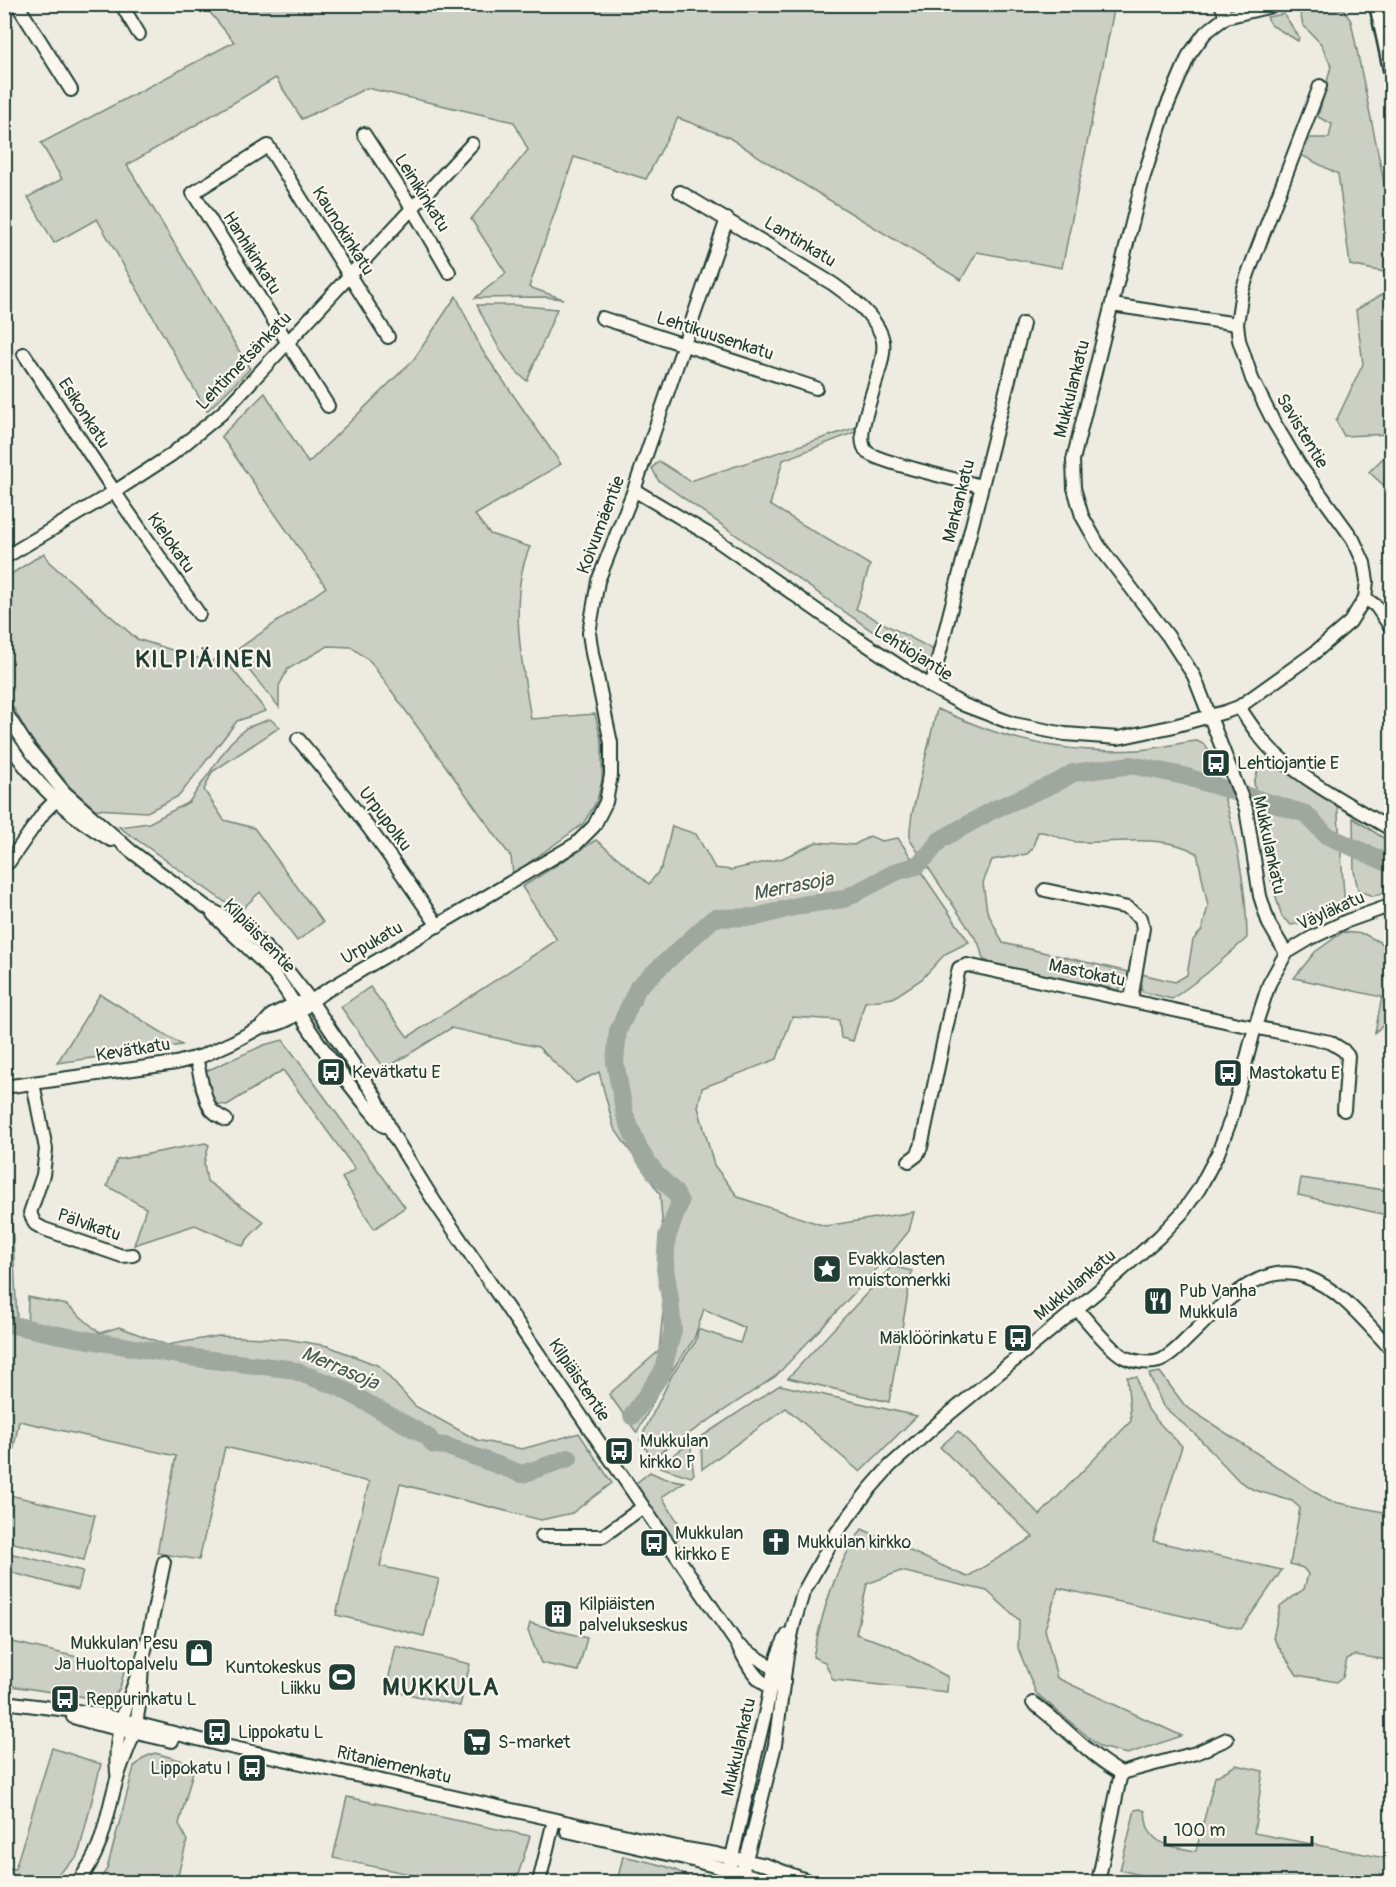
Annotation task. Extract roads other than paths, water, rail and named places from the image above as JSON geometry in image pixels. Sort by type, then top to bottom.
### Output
[{"type":"highway","points":[[1378,4],[1392,69]]},
{"type":"street","points":[[4,9],[12,4]]},
{"type":"street","points":[[17,4],[71,90]]},
{"type":"street","points":[[121,4],[139,34]]},
{"type":"street","points":[[1221,4],[1226,17]]},
{"type":"street","name":"Mukkulankatu","points":[[741,1878],[775,1745],[787,1655],[794,1623],[803,1593],[837,1532],[890,1466],[1159,1237],[1182,1213],[1199,1189],[1218,1153],[1231,1119],[1255,1027],[1269,984],[1287,953],[1269,924],[1260,896],[1246,809],[1197,683],[1168,636],[1099,546],[1082,516],[1074,488],[1073,460],[1143,179],[1165,111],[1189,55],[1205,33],[1226,17],[1280,4]]},
{"type":"street","name":"Savistentie","points":[[1320,86],[1242,291],[1237,324],[1239,340],[1252,379],[1272,419],[1300,466],[1353,539],[1364,563],[1367,581],[1365,598]]},
{"type":"street","name":"Leinikinkatu","points":[[364,134],[412,208],[449,272]]},
{"type":"street","name":"Lehtimetsänkatu","points":[[4,558],[171,455],[222,413],[472,144]]},
{"type":"street","name":"Kaunokinkatu","points":[[268,146],[388,337]]},
{"type":"street","name":"Hanhikinkatu","points":[[268,146],[193,193],[328,406]]},
{"type":"street","name":"Lantinkatu","points":[[680,192],[833,284],[854,299],[872,320],[884,343],[880,372],[867,407],[863,433],[863,446],[868,454],[981,486]]},
{"type":"street","name":"Koivumäentie","points":[[452,917],[576,844],[594,826],[606,802],[611,775],[611,743],[589,633],[598,581],[634,490],[727,219]]},
{"type":"street","points":[[1112,305],[1237,324]]},
{"type":"street","name":"Lehtikuusenkatu","points":[[602,318],[816,388]]},
{"type":"street","name":"Markankatu","points":[[931,687],[1023,324]]},
{"type":"street","name":"Esikonkatu","points":[[24,354],[114,492]]},
{"type":"street","name":"Lehtiojantie","points":[[634,490],[708,534],[846,632],[931,687],[964,705],[1014,724],[1065,734],[1118,738],[1210,717]]},
{"type":"street","name":"Kielokatu","points":[[114,492],[199,614]]},
{"type":"street","points":[[1210,717],[1239,707],[1321,648],[1350,622],[1365,598],[1376,606],[1392,629]]},
{"type":"street","points":[[1239,707],[1260,737],[1279,757],[1323,788],[1392,830]]},
{"type":"street","name":"Kilpiäistentie","points":[[4,710],[51,778],[60,796],[90,828],[131,851],[206,907],[237,923],[263,945],[290,974],[375,1096],[393,1135],[434,1201],[738,1644],[749,1667],[760,1682],[771,1687]]},
{"type":"street","name":"Kilpiäistentie","points":[[4,736],[17,757],[45,790],[60,796]]},
{"type":"street","name":"Urpupolku","points":[[298,739],[325,769],[438,926]]},
{"type":"street","points":[[4,864],[9,862],[44,812],[60,796]]},
{"type":"street","points":[[1046,890],[1128,908],[1142,918],[1143,928],[1131,1000]]},
{"type":"street","name":"Väyläkatu","points":[[1287,953],[1311,938],[1347,921],[1392,905]]},
{"type":"street","name":"Kilpiäistentie","points":[[206,907],[226,929],[257,955],[280,982],[363,1103],[393,1135]]},
{"type":"street","name":"Urpukatu","points":[[311,1001],[452,917]]},
{"type":"street","name":"Mastokatu","points":[[909,1161],[917,1155],[921,1147],[959,969],[963,966],[976,966],[1330,1042],[1348,1056],[1344,1110]]},
{"type":"street","name":"Kevätkatu","points":[[4,1087],[176,1063],[196,1058],[261,1027],[272,1015],[297,1009],[311,1001]]},
{"type":"street","points":[[196,1058],[205,1098],[212,1111],[226,1120]]},
{"type":"street","name":"Pälvikatu","points":[[33,1083],[46,1149],[43,1175],[30,1213],[35,1224],[122,1256],[133,1255]]},
{"type":"street","points":[[1076,1308],[1124,1357],[1143,1362],[1160,1361],[1173,1352],[1234,1294],[1252,1282],[1272,1275],[1289,1273],[1304,1276],[1321,1284],[1347,1302],[1392,1350]]},
{"type":"street","points":[[542,1536],[603,1536],[643,1507]]},
{"type":"street","points":[[117,1778],[116,1745],[120,1724],[142,1661],[164,1562]]},
{"type":"street","name":"Mukkulankatu","points":[[729,1870],[771,1687],[773,1668],[778,1652],[794,1623]]},
{"type":"street","name":"Kilpiäistentie","points":[[738,1644],[752,1656],[773,1668],[784,1682]]},
{"type":"street","points":[[78,1882],[89,1869],[101,1845],[117,1778],[135,1728],[141,1689],[142,1661]]},
{"type":"street","points":[[771,1687],[784,1682]]},
{"type":"street","name":"Ritaniemenkatu","points":[[4,1702],[221,1745],[553,1824],[686,1849],[729,1870]]},
{"type":"street","points":[[1033,1703],[1054,1718],[1101,1760],[1122,1773],[1196,1753],[1227,1739]]},
{"type":"street","points":[[1098,1882],[1122,1773]]},
{"type":"street","points":[[539,1882],[553,1824]]},
{"type":"street","points":[[746,1861],[775,1868],[810,1882],[741,1878],[729,1870],[746,1861]]},
{"type":"waterway","name":"Merrasoja","points":[[632,1416],[662,1373],[673,1330],[665,1269],[667,1237],[680,1202],[674,1191],[656,1174],[640,1151],[625,1115],[615,1062],[618,1031],[638,987],[714,918],[756,917],[801,905],[844,899],[898,871],[916,866],[940,840],[993,810],[1058,782],[1073,773],[1131,765],[1184,776],[1306,814],[1326,835],[1392,865]]},
{"type":"waterway","name":"Merrasoja","points":[[4,1323],[59,1335],[195,1358],[289,1369],[339,1387],[428,1437],[434,1445],[446,1446],[522,1474],[569,1458]]},
{"type":"place","name":"Lehtiojantie E","points":[[1216,763]]},
{"type":"place","name":"Kevätkatu E","points":[[331,1072]]},
{"type":"place","name":"Mastokatu E","points":[[1228,1073]]},
{"type":"place","name":"Evakkolasten muistomerkki","points":[[827,1269]]},
{"type":"place","name":"Pub Vanha Mukkula","points":[[1158,1301]]},
{"type":"place","name":"Mäklöörinkatu E","points":[[1018,1338]]},
{"type":"place","name":"Mukkulan kirkko P","points":[[619,1451]]},
{"type":"place","name":"Mukkulan kirkko","points":[[776,1542]]},
{"type":"place","name":"Mukkulan kirkko E","points":[[654,1543]]},
{"type":"place","name":"Kilpiäisten palvelukseskus","points":[[558,1614]]},
{"type":"place","name":"Mukkulan Pesu Ja Huoltopalvelu","points":[[199,1653]]},
{"type":"place","name":"Kuntokeskus Liikku","points":[[342,1677]]},
{"type":"place","name":"Reppurinkatu L","points":[[65,1699]]},
{"type":"place","name":"Lippokatu L","points":[[217,1732]]},
{"type":"place","name":"S-market","points":[[477,1742]]},
{"type":"place","name":"Lippokatu I","points":[[252,1768]]},
{"type":"district","name":"KILPIÄINEN","points":[[204,659]]},
{"type":"district","name":"MUKKULA","points":[[441,1687]]}]
